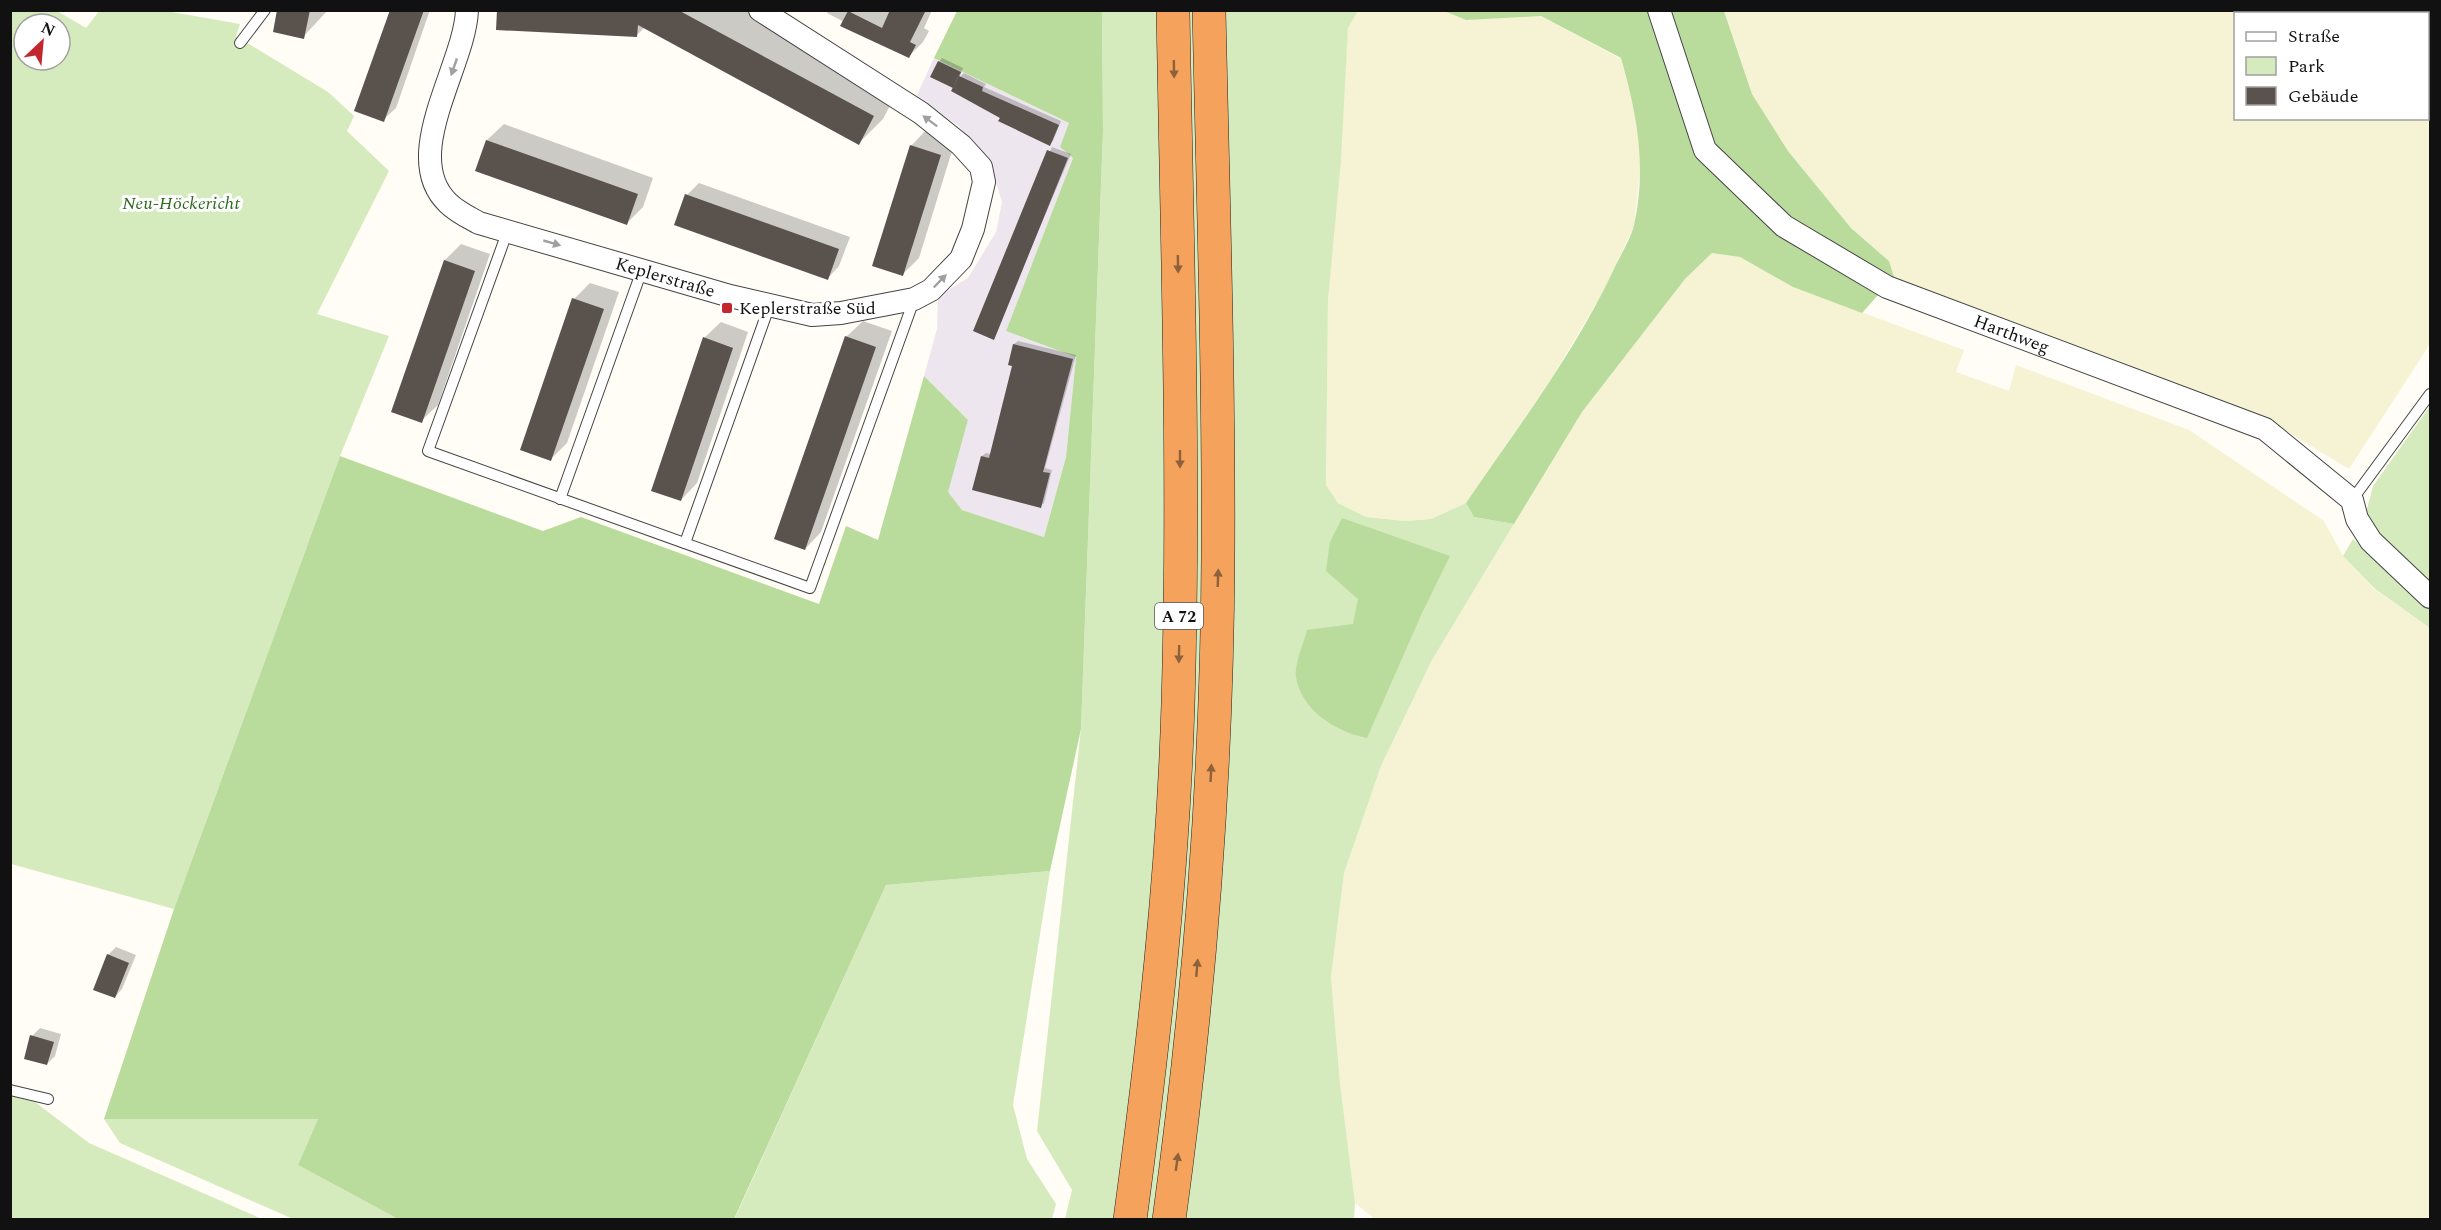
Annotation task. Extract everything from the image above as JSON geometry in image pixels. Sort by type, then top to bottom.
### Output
[{"type":"highway","name":"A 72","points":[[1130,1220],[1160,968],[1178,706],[1180,519],[1173,10]]},
{"type":"highway","name":"A 72","points":[[1168,1220],[1183,1115],[1204,900],[1214,731],[1218,537],[1209,10]]},
{"type":"street","name":"Keplerstraße","points":[[467,10],[463,40],[429,149],[430,166],[436,188],[457,212],[478,223],[770,307],[812,315],[841,313],[914,299],[931,290],[961,259],[973,229],[984,183],[981,167],[961,145],[921,113],[760,10]]},
{"type":"street","name":"Harthweg","points":[[1659,10],[1705,150],[1784,226],[1887,287],[2265,429],[2352,500],[2357,519],[2371,541],[2430,597]]},
{"type":"lane","points":[[240,43],[264,10]]},
{"type":"lane","points":[[508,230],[428,451],[810,588],[914,299]]},
{"type":"lane","points":[[560,499],[642,270]]},
{"type":"lane","points":[[685,543],[770,307]]},
{"type":"lane","points":[[2352,500],[2430,394]]},
{"type":"lane","points":[[10,1089],[48,1099]]},
{"type":"shaded area","points":[[1724,10],[2430,11],[2430,344],[2349,469],[2268,420],[1895,286],[1889,261],[1851,228],[1788,151],[1752,94]]},
{"type":"shaded area","points":[[1358,11],[1444,11],[1466,20],[1498,16],[1541,16],[1621,59],[1636,112],[1641,161],[1634,226],[1602,294],[1551,379],[1466,503],[1431,519],[1405,521],[1366,517],[1338,503],[1326,485],[1328,300],[1348,28]]},
{"type":"shaded area","points":[[934,58],[1069,123],[1073,158],[1006,331],[1076,357],[1066,457],[1044,537],[962,510],[947,492],[968,420],[924,376],[937,329],[938,296],[968,278],[996,232],[1002,202],[992,170],[959,126],[915,99]]},
{"type":"shaded area","points":[[1712,253],[1740,257],[1793,287],[1964,350],[1956,372],[2009,391],[2016,365],[2189,430],[2324,521],[2343,556],[2374,589],[2430,628],[2430,1219],[1376,1220],[1355,1203],[1340,1083],[1331,977],[1344,873],[1381,766],[1432,660],[1582,412],[1685,279]]},
{"type":"green space","name":"Neu-Höckericht","points":[[100,10],[166,11],[240,24],[236,36],[328,92],[354,116],[347,131],[389,171],[317,314],[389,336],[340,456],[174,909],[11,864],[10,11],[59,12],[12,12],[12,72],[72,72],[72,20],[86,28]]},
{"type":"green space","points":[[957,11],[1102,11],[1103,130],[1081,729],[1050,871],[886,885],[734,1219],[398,1219],[298,1165],[318,1119],[104,1119],[174,909],[340,456],[543,531],[581,517],[819,604],[846,526],[878,540],[924,376],[968,420],[948,492],[962,510],[1044,537],[1066,457],[1076,357],[1006,331],[1073,158],[1060,147],[1069,123],[934,58]]},
{"type":"green space","points":[[1102,11],[1358,11],[1348,28],[1341,160],[1328,300],[1326,485],[1338,503],[1366,517],[1405,521],[1431,519],[1466,503],[1474,517],[1514,524],[1432,660],[1381,766],[1344,873],[1331,977],[1340,1083],[1355,1203],[1354,1219],[1065,1219],[1072,1190],[1037,1131],[1081,729],[1103,130]]},
{"type":"green space","points":[[1444,11],[1724,11],[1752,94],[1788,151],[1851,228],[1889,261],[1894,277],[1862,313],[1793,287],[1740,257],[1712,253],[1685,279],[1582,412],[1514,524],[1474,517],[1466,503],[1525,419],[1581,332],[1627,243],[1634,225],[1638,203],[1640,161],[1636,120],[1621,58],[1541,16],[1466,20]]},
{"type":"green space","points":[[2430,406],[2430,588],[2364,520],[2373,486]]},
{"type":"green space","points":[[1342,518],[1450,556],[1422,613],[1367,738],[1344,731],[1322,718],[1305,700],[1296,677],[1298,660],[1307,630],[1353,624],[1358,599],[1326,571],[1330,542]]},
{"type":"green space","points":[[2353,539],[2430,610],[2430,628],[2375,589],[2343,556]]},
{"type":"green space","points":[[1050,871],[1013,1105],[1027,1159],[1056,1204],[1052,1219],[734,1220],[886,885]]},
{"type":"green space","points":[[11,1096],[35,1102],[89,1143],[262,1219],[11,1219]]},
{"type":"green space","points":[[104,1119],[318,1119],[298,1165],[398,1219],[293,1219],[120,1143]]},
{"type":"building","points":[[277,10],[310,10],[304,39],[273,32]]},
{"type":"building","points":[[390,10],[424,10],[384,122],[354,111]]},
{"type":"building","points":[[497,10],[678,10],[874,116],[859,145],[638,25],[637,37],[496,30]]},
{"type":"building","points":[[890,10],[926,10],[910,42],[916,45],[909,58],[840,26],[848,11],[882,28]]},
{"type":"building","points":[[938,61],[961,72],[953,88],[930,77]]},
{"type":"building","points":[[959,76],[983,87],[982,91],[1059,125],[1050,146],[998,121],[1000,118],[951,91]]},
{"type":"building","points":[[486,140],[638,194],[627,225],[475,171]]},
{"type":"building","points":[[910,145],[941,155],[903,276],[872,266]]},
{"type":"building","points":[[1047,150],[1068,158],[994,340],[973,331]]},
{"type":"building","points":[[685,194],[839,249],[828,280],[674,225]]},
{"type":"building","points":[[444,260],[475,271],[422,423],[391,412]]},
{"type":"building","points":[[572,298],[604,309],[551,461],[520,450]]},
{"type":"building","points":[[845,336],[876,347],[805,550],[774,539]]},
{"type":"building","points":[[703,337],[733,348],[681,501],[651,491]]},
{"type":"building","points":[[1013,344],[1073,359],[1043,472],[1050,473],[1041,508],[972,490],[981,456],[989,458],[1012,366],[1008,365]]},
{"type":"building","points":[[107,954],[129,963],[115,998],[93,990]]},
{"type":"building","points":[[30,1035],[54,1042],[47,1065],[24,1059]]},
{"type":"place","name":"Keplerstraße Süd","points":[[727,308]]}]
